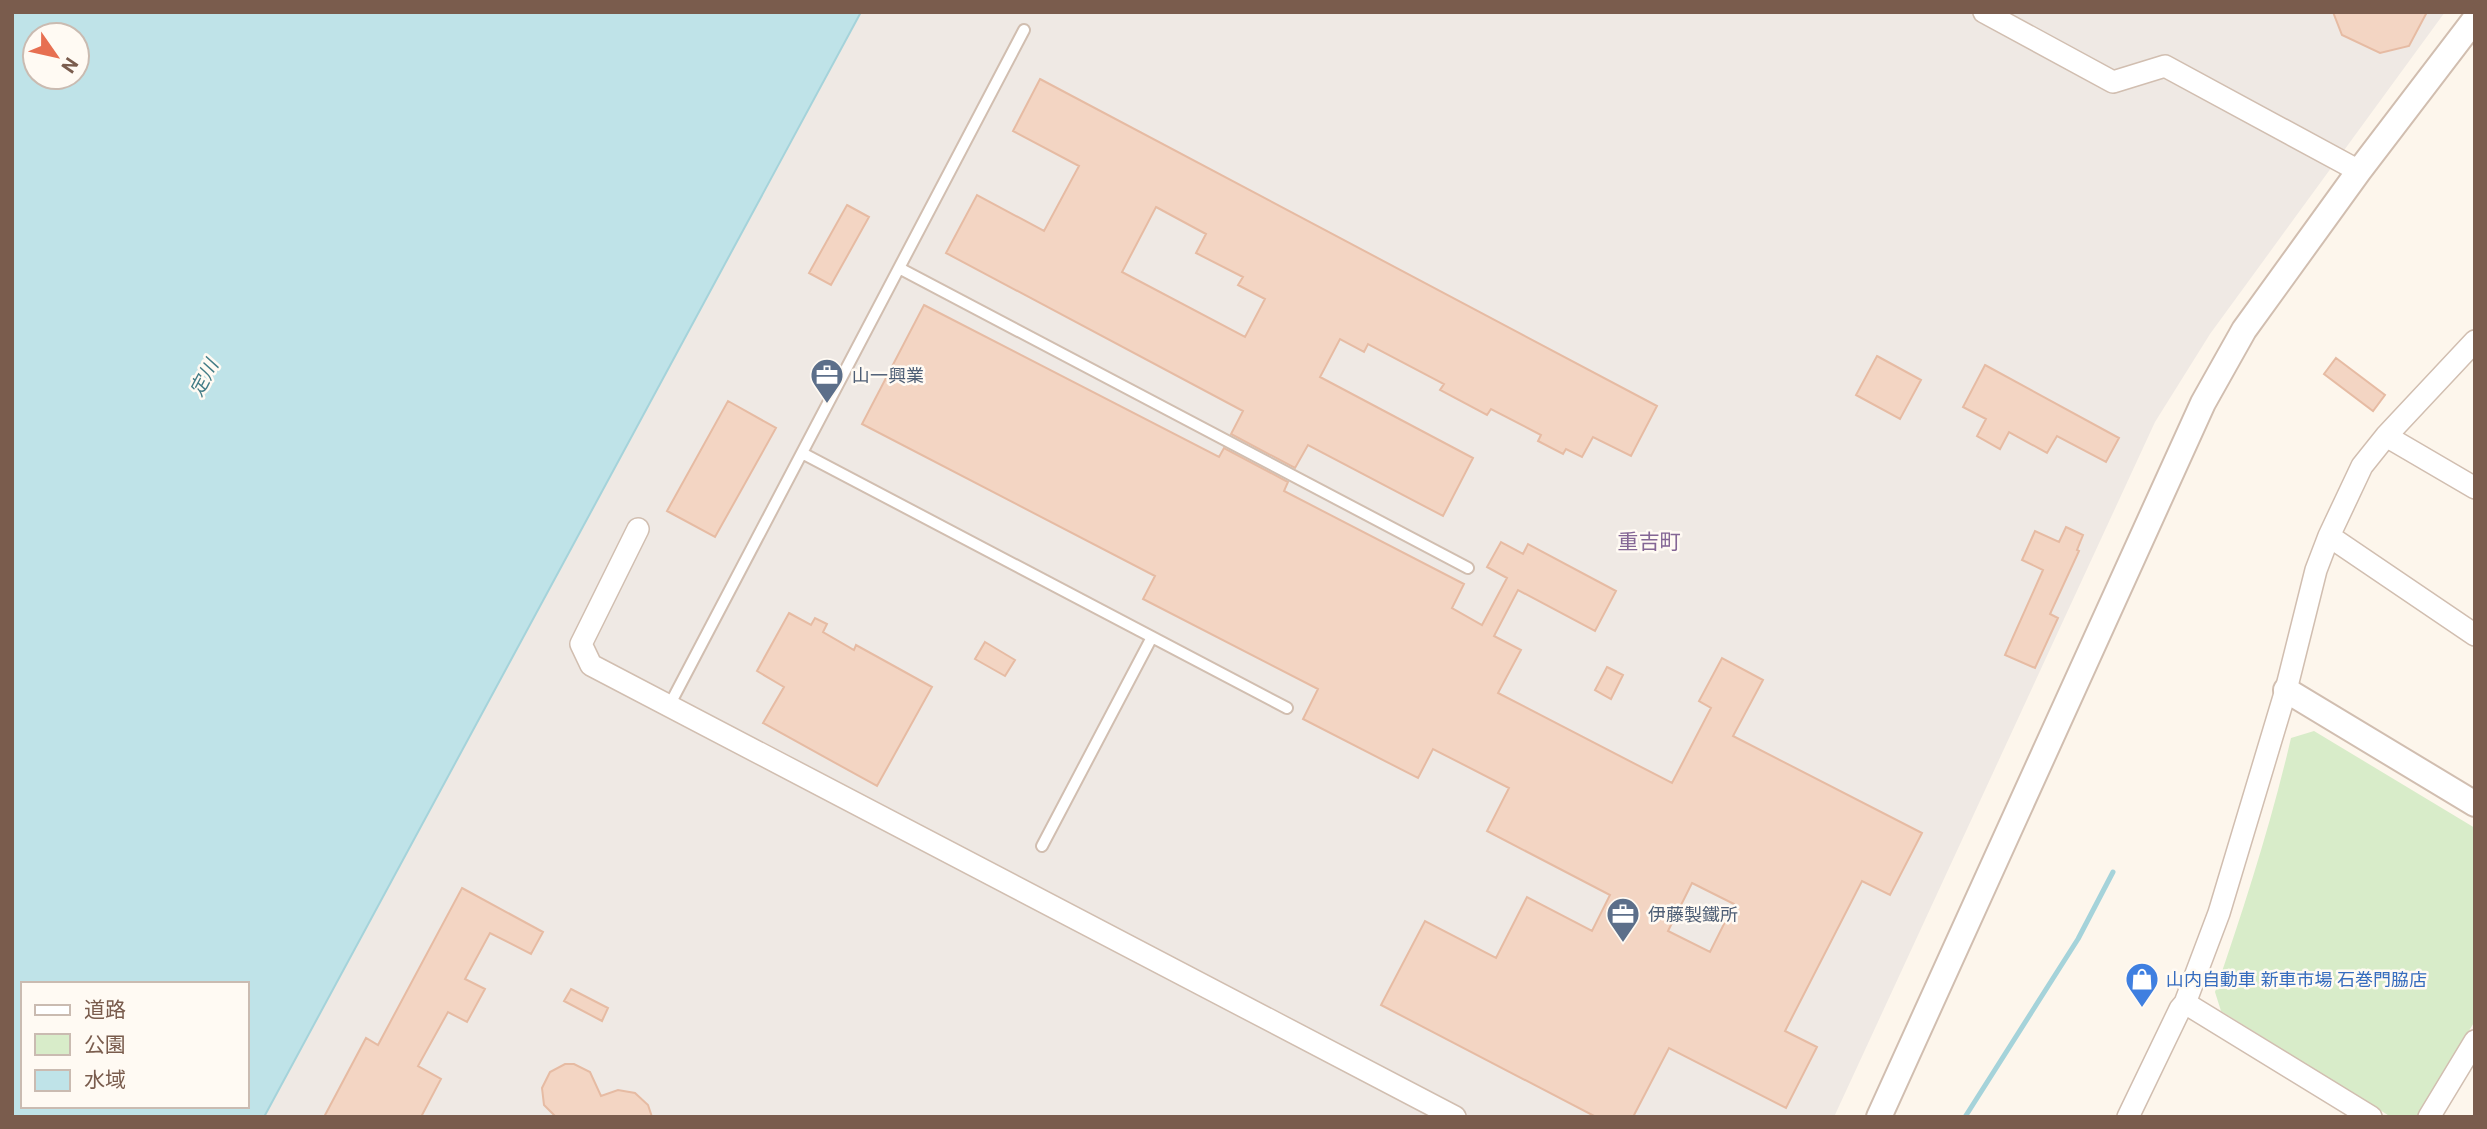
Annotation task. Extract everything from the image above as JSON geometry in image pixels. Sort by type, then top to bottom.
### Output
[{"type":"street","points":[[1984,12],[2113,82],[2165,66],[2359,171]]},
{"type":"street","points":[[1879,1117],[2203,403],[2244,330],[2359,171],[2475,19]]},
{"type":"street","points":[[2128,1117],[2185,1003],[2219,913],[2286,690],[2316,570],[2329,536],[2362,466],[2386,436],[2475,341]]},
{"type":"street","points":[[2386,436],[2475,488]]},
{"type":"street","points":[[638,529],[581,644],[591,665],[1455,1117]]},
{"type":"street","points":[[2329,536],[2475,635]]},
{"type":"street","points":[[2286,690],[2475,804]]},
{"type":"street","points":[[2185,1003],[2371,1117]]},
{"type":"street","points":[[2429,1117],[2475,1041]]},
{"type":"lane","points":[[669,706],[1024,30]]},
{"type":"lane","points":[[899,268],[1468,568]]},
{"type":"lane","points":[[802,453],[1287,708]]},
{"type":"lane","points":[[1042,846],[1152,637]]},
{"type":"shaded area","points":[[861,12],[2445,12],[2210,334],[2155,422],[1834,1117],[264,1117]]},
{"type":"green space","points":[[2314,731],[2475,828],[2475,1021],[2416,1117],[2391,1117],[2221,1011],[2215,992],[2256,866],[2291,738]]},
{"type":"water","name":"定川","points":[[12,12],[861,12],[264,1117],[12,1117]]},
{"type":"building","points":[[2333,12],[2427,12],[2409,46],[2380,53],[2342,35]]},
{"type":"building","points":[[1040,79],[1657,406],[1631,456],[1593,437],[1582,457],[1566,449],[1563,454],[1538,441],[1541,435],[1491,409],[1487,415],[1440,390],[1444,384],[1368,344],[1364,352],[1340,339],[1320,377],[1473,458],[1443,516],[1308,445],[1295,468],[1231,434],[1243,411],[946,253],[977,195],[1044,231],[1079,166],[1013,131]],"holes":[[[1156,207],[1206,234],[1196,253],[1243,277],[1238,285],[1265,299],[1245,337],[1122,272]]]},
{"type":"building","points":[[847,205],[869,217],[831,285],[809,273]]},
{"type":"building","points":[[924,305],[1219,457],[1224,448],[1288,482],[1284,491],[1464,584],[1452,608],[1482,625],[1507,578],[1487,567],[1501,542],[1523,554],[1528,544],[1616,591],[1595,631],[1518,590],[1494,636],[1521,650],[1498,693],[1672,783],[1711,708],[1699,701],[1722,658],[1763,680],[1733,736],[1922,833],[1890,895],[1862,881],[1785,1031],[1817,1047],[1786,1108],[1669,1048],[1633,1117],[1596,1117],[1381,1005],[1425,921],[1496,958],[1527,897],[1592,931],[1610,895],[1487,831],[1509,788],[1433,749],[1418,778],[1303,719],[1318,689],[1143,599],[1155,576],[862,424]],"holes":[[[1692,883],[1734,904],[1710,952],[1668,931]]]},
{"type":"building","points":[[1877,356],[1921,380],[1900,419],[1856,395]]},
{"type":"building","points":[[2336,358],[2385,395],[2373,411],[2324,374]]},
{"type":"building","points":[[1985,365],[2119,438],[2106,462],[2057,436],[2047,453],[2009,432],[2000,449],[1977,436],[1986,419],[1963,407]]},
{"type":"building","points":[[728,401],[776,428],[715,537],[667,511]]},
{"type":"building","points":[[2066,527],[2083,535],[2077,550],[2079,551],[2050,614],[2058,618],[2035,668],[2005,655],[2043,570],[2022,560],[2035,531],[2059,542]]},
{"type":"building","points":[[789,613],[811,625],[815,618],[827,624],[823,632],[854,650],[856,645],[932,687],[877,786],[763,723],[784,687],[757,671]]},
{"type":"building","points":[[985,642],[1015,660],[1005,676],[975,659]]},
{"type":"building","points":[[1607,667],[1623,675],[1611,699],[1595,690]]},
{"type":"building","points":[[462,888],[543,932],[531,954],[490,933],[465,979],[485,989],[467,1022],[448,1012],[418,1066],[441,1079],[421,1117],[324,1117],[366,1038],[378,1045]]},
{"type":"building","points":[[571,989],[608,1008],[602,1021],[564,1001]]},
{"type":"building","points":[[565,1064],[574,1064],[590,1072],[601,1096],[618,1090],[635,1093],[648,1105],[652,1117],[556,1117],[544,1105],[542,1088],[550,1072]]},
{"type":"waterway","points":[[1965,1117],[2078,939],[2113,872]]},
{"type":"place","name":"山一興業","points":[[827,405]]},
{"type":"place","name":"伊藤製鐵所","points":[[1623,944]]},
{"type":"place","name":"山内自動車 新車市場 石巻門脇店","points":[[2142,1009]]},
{"type":"district","name":"重吉町","points":[[1649,542]]}]
